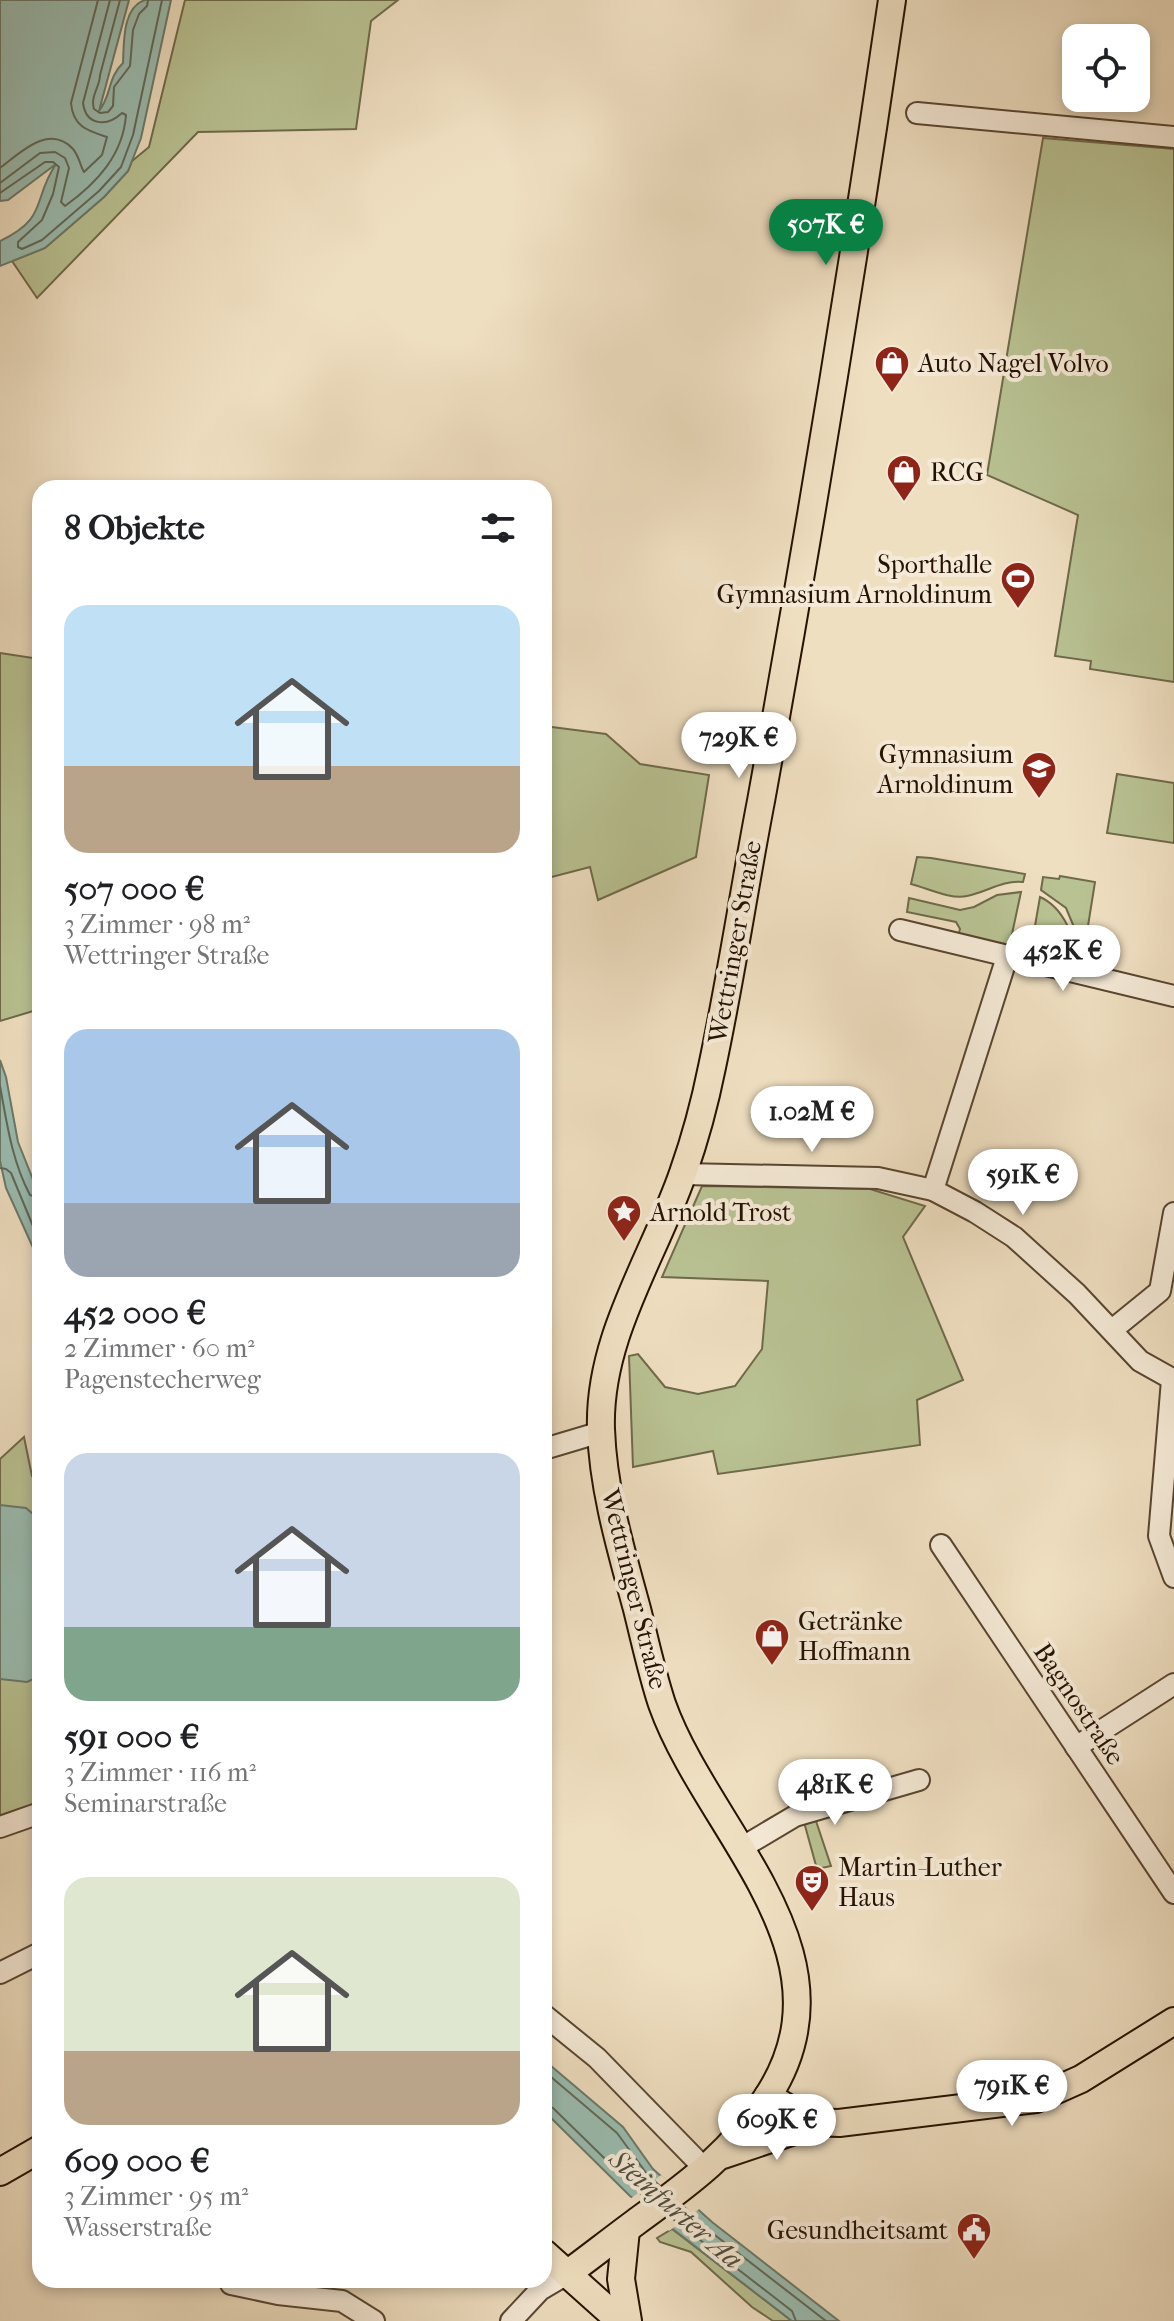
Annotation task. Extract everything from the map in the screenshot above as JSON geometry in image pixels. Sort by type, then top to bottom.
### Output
[{"type":"main road","name":"Wettringer Straße","points":[[714,2163],[768,2096],[783,2068],[794,2037],[797,2006],[795,1974],[777,1913],[767,1891],[701,1786],[662,1704],[607,1488],[601,1432],[603,1395],[615,1334],[683,1174],[711,1075],[737,943],[831,395],[892,0]]},
{"type":"main road","points":[[768,2096],[797,2116],[818,2123],[1036,2099],[1081,2079],[1174,2021]]},
{"type":"main road","points":[[567,2274],[714,2163],[818,2123]]},
{"type":"main road","points":[[0,2172],[32,2154]]},
{"type":"main road","points":[[628,2321],[621,2279],[630,2226]]},
{"type":"main road","points":[[552,2260],[620,2321]]},
{"type":"street","points":[[917,113],[1174,137]]},
{"type":"street","points":[[900,930],[1174,996]]},
{"type":"street","points":[[933,1190],[1007,957]]},
{"type":"street","points":[[683,1174],[878,1178],[933,1190],[1014,1237],[1112,1330],[1140,1361],[1173,1380],[1159,1536],[1174,1577]]},
{"type":"street","points":[[1112,1330],[1160,1291],[1174,1213]]},
{"type":"street","points":[[552,1447],[601,1432]]},
{"type":"street","name":"Bagnostraße","points":[[941,1545],[1174,1893]]},
{"type":"street","points":[[1076,1747],[1174,1684]]},
{"type":"street","points":[[741,1848],[795,1816],[919,1780]]},
{"type":"street","points":[[0,1827],[32,1816]]},
{"type":"street","points":[[0,1973],[32,1957]]},
{"type":"street","points":[[552,2021],[714,2163]]},
{"type":"street","points":[[552,2283],[567,2274]]},
{"type":"street","points":[[250,2288],[342,2301],[374,2321]]},
{"type":"street","points":[[511,2321],[543,2288]]},
{"type":"green space","points":[[185,0],[398,0],[371,21],[356,129],[198,132],[37,298],[12,261],[45,248],[104,197],[128,171],[132,161],[149,147]]},
{"type":"green space","points":[[1043,138],[1174,149],[1174,682],[1090,669],[1091,661],[1055,656],[1078,515],[987,475]]},
{"type":"green space","points":[[0,653],[32,658],[32,1011],[0,1021]]},
{"type":"green space","points":[[552,727],[606,734],[640,764],[709,775],[696,857],[598,900],[590,867],[552,877]]},
{"type":"green space","points":[[1117,774],[1174,783],[1174,843],[1107,833]]},
{"type":"green space","points":[[917,857],[1025,874],[1023,882],[1001,884],[967,896],[954,896],[911,884]]},
{"type":"green space","points":[[1060,876],[1095,882],[1084,951],[1066,908],[1041,890],[1043,877],[1059,879]]},
{"type":"green space","points":[[1021,892],[1009,948],[958,936],[960,929],[956,922],[907,912],[909,898],[960,910],[974,907],[997,895]]},
{"type":"green space","points":[[1040,897],[1055,908],[1067,925],[1074,945],[1072,963],[1040,955],[1032,943]]},
{"type":"green space","points":[[702,1186],[870,1189],[925,1206],[903,1237],[963,1380],[917,1400],[920,1445],[718,1474],[713,1451],[633,1467],[629,1356],[638,1354],[665,1387],[698,1394],[735,1386],[762,1349],[768,1281],[662,1277]]},
{"type":"green space","points":[[24,1437],[32,1476],[32,1809],[0,1820],[0,1459]]},
{"type":"green space","points":[[815,1818],[831,1866],[817,1869],[804,1822]]},
{"type":"green space","points":[[672,2229],[792,2321],[773,2321],[752,2307],[691,2252],[660,2242],[657,2238]]},
{"type":"water","points":[[0,0],[129,0],[99,111],[114,75],[123,63],[124,37],[132,10],[145,0],[171,0],[141,138],[128,171],[104,197],[45,248],[0,266],[0,241],[15,233],[33,216],[56,164],[8,200],[0,201]]},
{"type":"water","points":[[0,1060],[18,1142],[32,1177],[32,1245],[6,1188],[0,1161]]},
{"type":"water","points":[[0,1505],[26,1508],[32,1513],[32,1680],[27,1682],[0,1679]]},
{"type":"water","name":"Steinfurter Aa","points":[[552,2067],[623,2127],[653,2169],[712,2222],[839,2321],[792,2321],[630,2196],[552,2119]]},
{"type":"pier","points":[[661,2175],[702,2207],[669,2231],[629,2200]]},
{"type":"place","name":"Auto Nagel Volvo","points":[[892,394]]},
{"type":"place","name":"RCG","points":[[904,503]]},
{"type":"place","name":"Sporthalle Gymnasium Arnoldinum","points":[[1018,610]]},
{"type":"place","name":"Gymnasium Arnoldinum","points":[[1039,800]]},
{"type":"place","name":"Arnold Trost","points":[[624,1243]]},
{"type":"place","name":"Getränke Hoffmann","points":[[772,1667]]},
{"type":"place","name":"Martin-Luther Haus","points":[[812,1913]]},
{"type":"place","name":"Gesundheitsamt","points":[[974,2261]]}]
